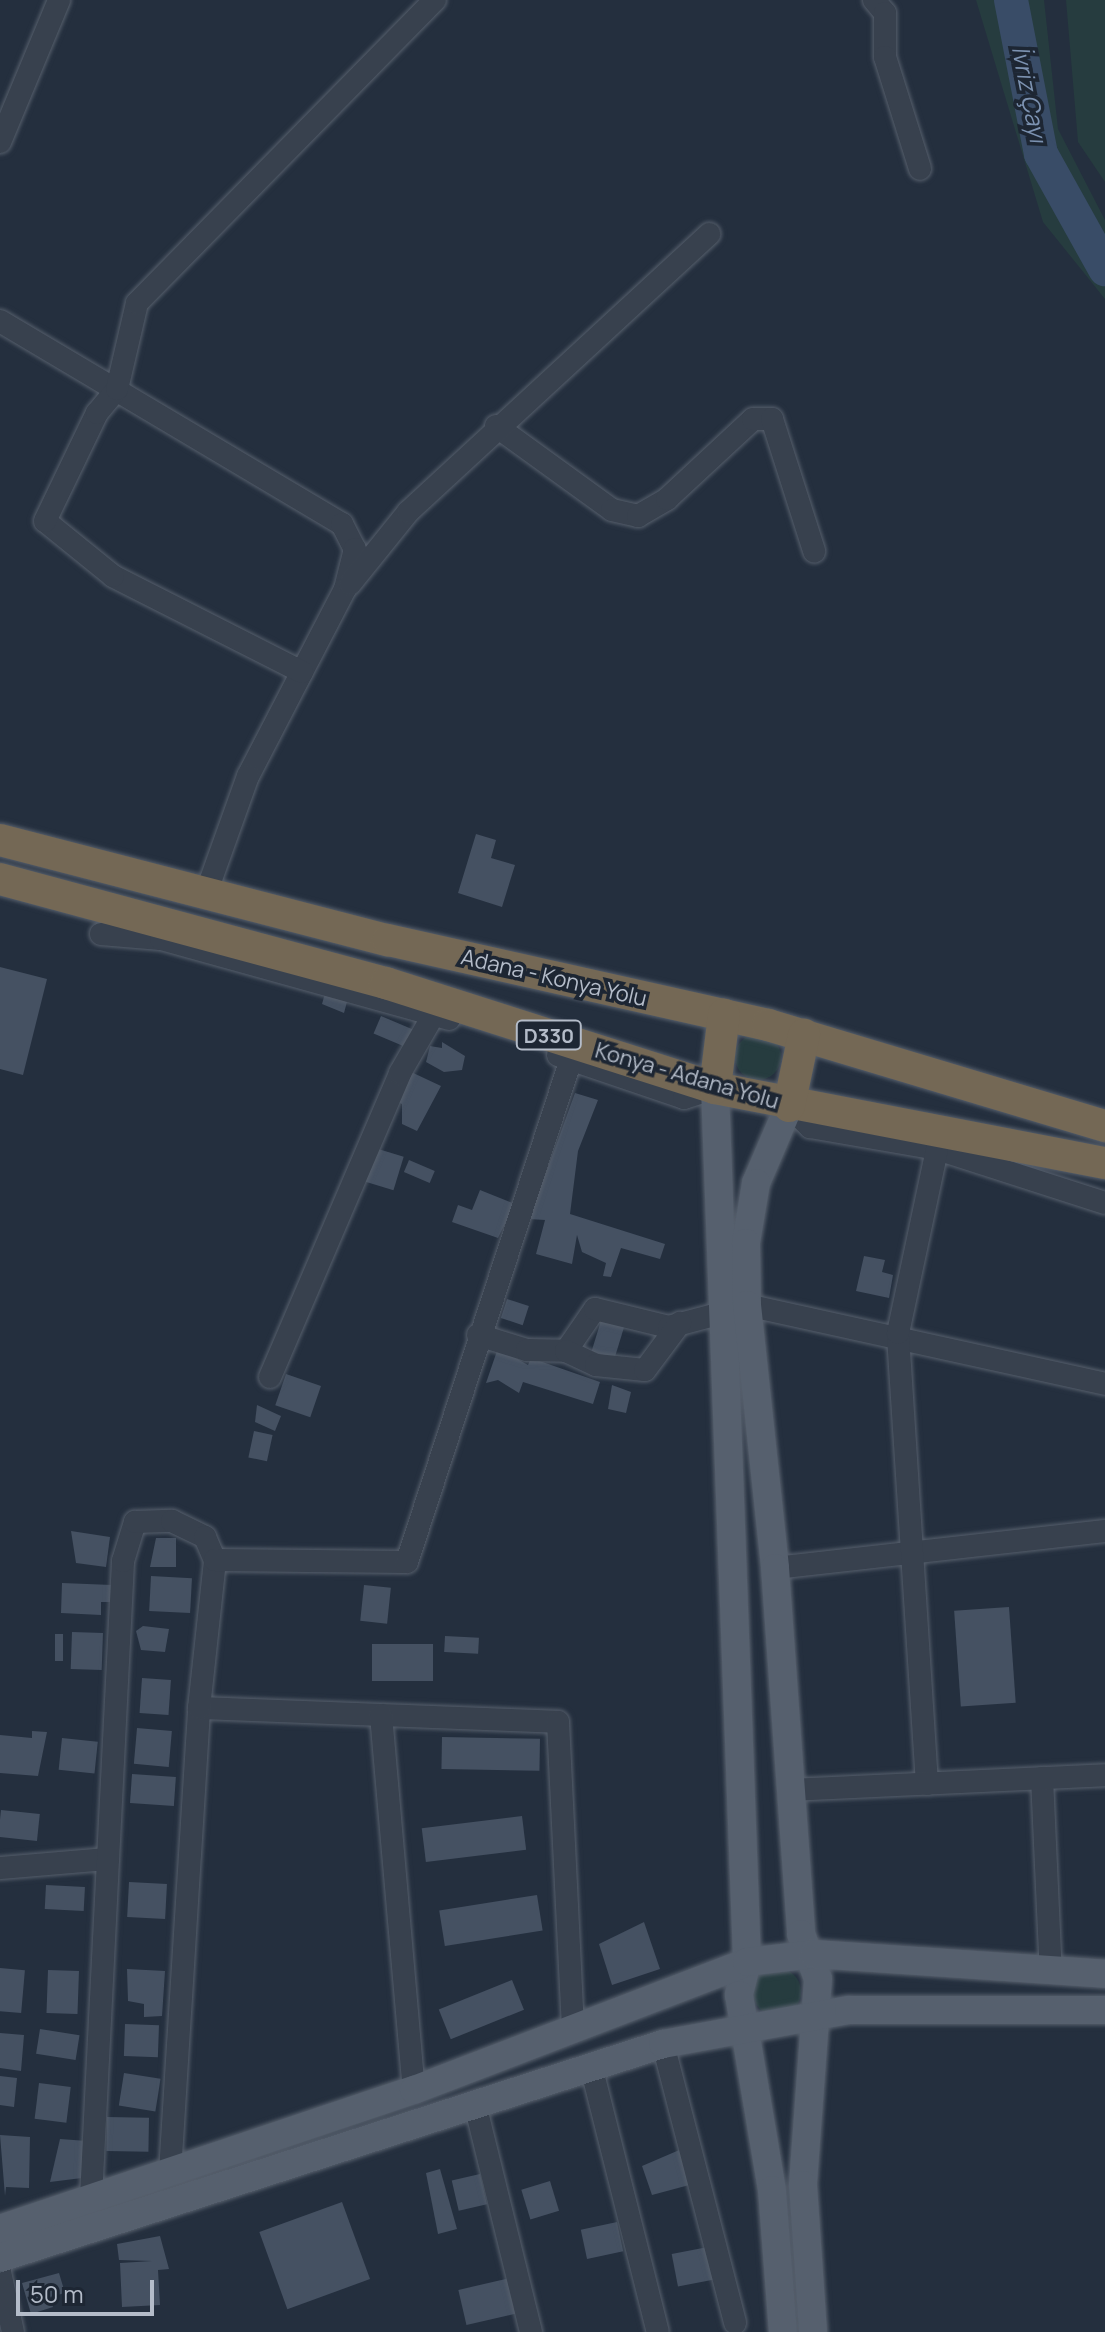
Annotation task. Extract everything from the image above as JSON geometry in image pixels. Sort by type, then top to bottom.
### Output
[{"type":"highway","name":"Adana - Konya Yolu","points":[[0,840],[206,893],[804,1035],[1105,1126]]},
{"type":"highway","name":"Konya - Adana Yolu","points":[[0,879],[386,983],[715,1088],[789,1106],[1105,1163]]},
{"type":"highway","points":[[715,1088],[724,1015]]},
{"type":"highway","points":[[789,1106],[804,1035]]},
{"type":"main road","points":[[715,1088],[734,1309],[747,1962],[739,1995],[748,2028],[783,2332]]},
{"type":"main road","points":[[789,1106],[756,1183],[734,1309],[775,1568],[790,1790],[809,1955],[818,1979],[803,2185],[813,2332]]},
{"type":"main road","points":[[0,2229],[414,2090],[747,1962],[809,1955],[1051,1973],[1105,1974]]},
{"type":"main road","points":[[0,2258],[663,2044],[815,2016],[930,2005],[1105,2010]]},
{"type":"street","points":[[1,137],[59,0]]},
{"type":"street","points":[[302,672],[113,576],[45,521],[97,413],[117,389],[137,303],[435,0]]},
{"type":"street","points":[[874,0],[885,13],[885,57],[920,169]]},
{"type":"street","points":[[206,893],[248,776],[345,589],[408,512],[496,426],[709,234]]},
{"type":"street","points":[[0,321],[117,389],[179,433],[342,524],[355,549],[345,589]]},
{"type":"street","points":[[496,426],[612,510],[638,516],[667,499],[753,419],[772,419],[814,551]]},
{"type":"street","points":[[101,934],[161,939],[434,1014],[684,1098],[715,1088]]},
{"type":"street","points":[[270,1377],[400,1073],[434,1014]]},
{"type":"street","points":[[215,1560],[407,1562],[478,1335],[571,1059]]},
{"type":"street","points":[[789,1106],[810,1127],[937,1149],[1105,1203]]},
{"type":"street","points":[[927,1784],[898,1333],[937,1149]]},
{"type":"street","points":[[566,1351],[595,1309],[669,1327],[734,1309],[898,1333],[1105,1384]]},
{"type":"street","points":[[478,1335],[527,1350],[566,1351],[596,1365],[645,1370],[680,1323]]},
{"type":"street","points":[[91,2198],[123,1561],[135,1522],[183,1526],[205,1537],[215,1560],[199,1708],[170,2172]]},
{"type":"street","points":[[775,1568],[1105,1531]]},
{"type":"street","points":[[199,1708],[558,1722],[573,2031]]},
{"type":"street","points":[[381,1715],[414,2090]]},
{"type":"street","points":[[790,1790],[1105,1775]]},
{"type":"street","points":[[1042,1778],[1051,1973]]},
{"type":"street","points":[[0,1868],[108,1859]]},
{"type":"street","points":[[663,2044],[735,2323]]},
{"type":"street","points":[[591,2066],[658,2332]]},
{"type":"street","points":[[475,2104],[531,2332]]},
{"type":"street","points":[[0,2272],[13,2332]]},
{"type":"green space","points":[[976,0],[1044,0],[1058,129],[1105,220],[1105,299],[1043,222]]},
{"type":"green space","points":[[1066,0],[1105,0],[1105,182],[1078,142]]},
{"type":"green space","points":[[758,1034],[775,1040],[781,1057],[775,1074],[758,1080],[741,1074],[735,1057],[741,1040]]},
{"type":"green space","points":[[777,1968],[794,1975],[801,1992],[794,2009],[777,2016],[760,2009],[753,1992],[760,1975]]},
{"type":"building","points":[[476,834],[496,840],[491,858],[515,865],[502,907],[458,893]]},
{"type":"building","points":[[0,967],[47,979],[23,1075],[0,1069]]},
{"type":"building","points":[[326,990],[348,998],[344,1013],[322,1004]]},
{"type":"building","points":[[381,1016],[414,1030],[407,1048],[374,1033]]},
{"type":"building","points":[[442,1042],[465,1056],[462,1070],[444,1072],[426,1062],[430,1046],[442,1048]]},
{"type":"building","points":[[409,1071],[441,1086],[417,1131],[402,1124],[402,1104],[395,1101]]},
{"type":"building","points":[[575,1093],[598,1100],[578,1151],[570,1214],[665,1244],[660,1259],[621,1248],[611,1277],[603,1276],[606,1263],[582,1252],[577,1235],[572,1264],[536,1254],[545,1220],[529,1219]]},
{"type":"building","points":[[375,1148],[404,1157],[393,1190],[365,1181]]},
{"type":"building","points":[[409,1160],[435,1171],[430,1183],[404,1172]]},
{"type":"building","points":[[480,1190],[515,1204],[498,1238],[452,1222],[458,1205],[472,1210]]},
{"type":"building","points":[[864,1256],[885,1260],[882,1272],[893,1275],[889,1298],[856,1291]]},
{"type":"building","points":[[507,1299],[529,1306],[523,1325],[501,1318]]},
{"type":"building","points":[[603,1314],[626,1321],[615,1358],[592,1351]]},
{"type":"building","points":[[498,1348],[528,1365],[531,1358],[600,1382],[593,1404],[523,1382],[519,1393],[498,1380],[486,1383]]},
{"type":"building","points":[[286,1374],[321,1386],[310,1417],[275,1405]]},
{"type":"building","points":[[612,1385],[631,1392],[626,1413],[608,1409]]},
{"type":"building","points":[[257,1405],[281,1416],[275,1431],[255,1422]]},
{"type":"building","points":[[254,1431],[273,1435],[267,1461],[248,1457]]},
{"type":"building","points":[[71,1531],[110,1537],[106,1567],[76,1563]]},
{"type":"building","points":[[156,1538],[176,1538],[176,1567],[150,1567]]},
{"type":"building","points":[[151,1576],[192,1578],[190,1613],[149,1611]]},
{"type":"building","points":[[62,1583],[112,1585],[112,1602],[101,1602],[101,1615],[61,1613]]},
{"type":"building","points":[[364,1585],[391,1588],[387,1624],[360,1621]]},
{"type":"building","points":[[1009,1607],[1016,1703],[961,1707],[954,1611]]},
{"type":"building","points":[[143,1626],[169,1629],[165,1652],[141,1650],[136,1631]]},
{"type":"building","points":[[72,1632],[103,1633],[102,1670],[71,1669]]},
{"type":"building","points":[[55,1634],[63,1634],[63,1661],[55,1661]]},
{"type":"building","points":[[445,1636],[479,1638],[478,1654],[444,1652]]},
{"type":"building","points":[[372,1644],[433,1644],[433,1681],[372,1681]]},
{"type":"building","points":[[142,1678],[171,1680],[168,1715],[140,1713]]},
{"type":"building","points":[[137,1728],[172,1731],[169,1767],[134,1764]]},
{"type":"building","points":[[32,1731],[47,1732],[38,1776],[0,1773],[0,1735],[32,1738]]},
{"type":"building","points":[[442,1737],[540,1739],[539,1771],[441,1769]]},
{"type":"building","points":[[62,1738],[98,1742],[94,1774],[59,1770]]},
{"type":"building","points":[[132,1774],[176,1777],[174,1806],[130,1803]]},
{"type":"building","points":[[1,1810],[40,1814],[37,1841],[0,1837]]},
{"type":"building","points":[[522,1816],[526,1850],[426,1862],[422,1828]]},
{"type":"building","points":[[129,1882],[167,1884],[165,1919],[127,1917]]},
{"type":"building","points":[[46,1885],[85,1887],[84,1911],[45,1909]]},
{"type":"building","points":[[537,1895],[543,1931],[445,1946],[439,1910]]},
{"type":"building","points":[[644,1922],[660,1969],[612,1985],[599,1944]]},
{"type":"building","points":[[0,1968],[25,1970],[21,2013],[0,2011]]},
{"type":"building","points":[[127,1969],[165,1971],[162,2016],[144,2017],[144,2004],[128,2001]]},
{"type":"building","points":[[48,1970],[79,1971],[77,2014],[46,2013]]},
{"type":"building","points":[[512,1980],[524,2010],[451,2039],[439,2010]]},
{"type":"building","points":[[125,2024],[159,2025],[158,2057],[124,2056]]},
{"type":"building","points":[[40,2029],[80,2035],[76,2060],[36,2054]]},
{"type":"building","points":[[0,2033],[24,2035],[21,2071],[0,2068]]},
{"type":"building","points":[[124,2073],[161,2079],[155,2111],[119,2106]]},
{"type":"building","points":[[0,2076],[17,2078],[14,2107],[0,2105]]},
{"type":"building","points":[[39,2083],[71,2087],[66,2123],[35,2119]]},
{"type":"building","points":[[107,2117],[149,2118],[148,2152],[106,2151]]},
{"type":"building","points":[[0,2135],[30,2137],[29,2188],[6,2187],[5,2196]]},
{"type":"building","points":[[60,2139],[87,2141],[82,2178],[50,2182]]},
{"type":"building","points":[[684,2148],[693,2184],[652,2195],[642,2166]]},
{"type":"building","points":[[440,2169],[457,2229],[438,2234],[426,2173]]},
{"type":"building","points":[[480,2174],[487,2204],[459,2211],[452,2181]]},
{"type":"building","points":[[550,2181],[559,2211],[530,2219],[521,2190]]},
{"type":"building","points":[[342,2202],[370,2279],[287,2309],[259,2232]]},
{"type":"building","points":[[617,2222],[623,2251],[587,2259],[581,2230]]},
{"type":"building","points":[[160,2236],[169,2269],[158,2270],[160,2305],[122,2307],[120,2263],[152,2261],[119,2260],[117,2244]]},
{"type":"building","points":[[708,2247],[714,2279],[678,2286],[672,2254]]},
{"type":"building","points":[[59,2273],[65,2293],[50,2297],[53,2307],[31,2314],[22,2283]]},
{"type":"building","points":[[510,2278],[518,2313],[466,2325],[458,2290]]},
{"type":"waterway","name":"İvriz Çayı","points":[[1011,0],[1041,154],[1105,269]]}]
